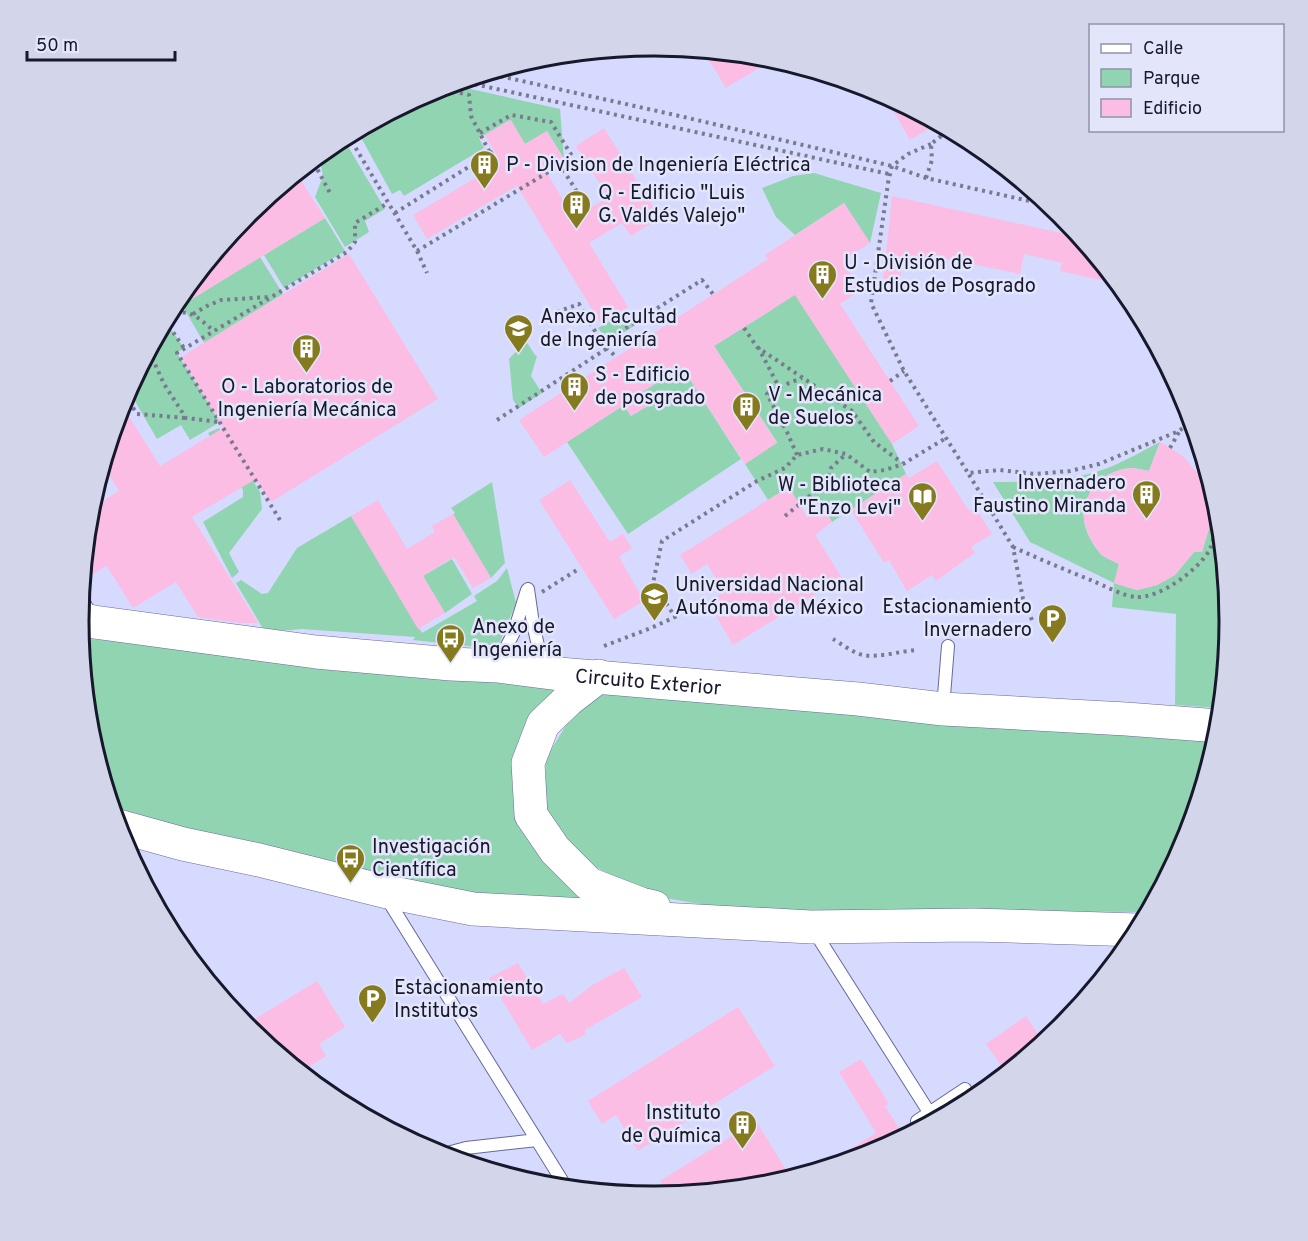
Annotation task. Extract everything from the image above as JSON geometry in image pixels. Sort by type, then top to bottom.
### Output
[{"type":"street","name":"Circuito Exterior","points":[[89,613],[316,652],[497,666],[559,674],[602,661],[858,699],[943,709],[1209,725]]},
{"type":"street","points":[[602,661],[568,700],[543,724],[528,763],[531,815],[555,849],[589,884],[640,904],[714,921]]},
{"type":"street","points":[[129,829],[383,891],[473,909],[811,927],[973,925],[1127,930]]},
{"type":"lane","points":[[497,666],[514,632],[528,589],[540,654],[559,674]]},
{"type":"lane","points":[[943,709],[948,646]]},
{"type":"lane","points":[[383,891],[560,1178]]},
{"type":"lane","points":[[811,927],[930,1113]]},
{"type":"lane","points":[[950,1101],[965,1089],[966,1091]]},
{"type":"lane","points":[[458,1150],[537,1140]]},
{"type":"path","points":[[502,77],[892,166],[926,178],[1033,202]]},
{"type":"path","points":[[475,84],[889,174]]},
{"type":"path","points":[[395,213],[492,152],[471,117],[469,95],[455,92]]},
{"type":"path","points":[[417,251],[572,156],[551,122],[512,115],[480,133]]},
{"type":"path","points":[[943,135],[931,144],[908,154],[892,166],[871,303],[904,371],[1013,547],[1023,599],[1032,620]]},
{"type":"path","points":[[352,143],[428,273]]},
{"type":"path","points":[[926,178],[932,160],[931,144]]},
{"type":"path","points":[[560,165],[588,209]]},
{"type":"path","points":[[316,168],[331,195]]},
{"type":"path","points":[[280,520],[177,353],[347,252],[355,242],[356,223],[388,203]]},
{"type":"path","points":[[602,343],[702,280],[713,294]]},
{"type":"path","points":[[193,314],[222,300],[272,297]]},
{"type":"path","points":[[497,420],[606,349],[579,304],[556,312]]},
{"type":"path","points":[[181,312],[193,314],[214,331]]},
{"type":"path","points":[[744,328],[779,387]]},
{"type":"path","points":[[171,329],[184,348]]},
{"type":"path","points":[[602,343],[616,357]]},
{"type":"path","points":[[757,347],[852,411],[874,442],[903,464]]},
{"type":"path","points":[[153,361],[164,384],[186,418]]},
{"type":"path","points":[[890,381],[904,371]]},
{"type":"path","points":[[797,455],[767,394],[803,378]]},
{"type":"path","points":[[132,405],[137,414],[220,422]]},
{"type":"path","points":[[968,473],[1000,470],[1035,474],[1070,471],[1100,464],[1184,427]]},
{"type":"path","points":[[1170,448],[1179,431]]},
{"type":"path","points":[[602,661],[651,628],[675,616],[653,583],[662,541],[757,481],[785,468],[797,455],[823,449],[846,454],[870,472],[903,464],[946,438]]},
{"type":"path","points":[[785,516],[827,482],[831,468],[846,454]]},
{"type":"path","points":[[1013,547],[1114,590],[1137,597],[1155,593],[1174,584],[1194,569],[1210,549],[1213,539]]},
{"type":"path","points":[[530,599],[577,570]]},
{"type":"path","points":[[832,639],[861,655],[917,650]]},
{"type":"shaded area","name":"Universidad Nacional Autónoma de México","points":[[654,56],[691,57],[728,60],[800,75],[836,85],[904,114],[937,131],[998,172],[1054,221],[1079,248],[1124,307],[1143,338],[1161,371],[1189,439],[1200,474],[1214,547],[1218,584],[1218,657],[1208,731],[1200,767],[1176,837],[1161,870],[1124,934],[1102,964],[1054,1020],[1027,1045],[998,1069],[936,1110],[904,1127],[836,1156],[764,1175],[728,1181],[654,1186],[617,1184],[580,1181],[508,1166],[472,1156],[404,1127],[371,1110],[310,1069],[254,1020],[229,993],[184,934],[165,903],[147,870],[119,802],[108,767],[94,694],[90,657],[90,584],[100,510],[108,474],[132,404],[147,371],[184,307],[206,277],[254,221],[281,196],[310,172],[371,131],[472,85],[544,66],[580,60]]},
{"type":"green space","points":[[465,88],[560,109],[564,159],[547,131],[525,144],[510,120],[479,138],[484,148],[404,196],[400,190],[392,194],[361,137],[404,114]]},
{"type":"green space","points":[[348,146],[385,209],[365,221],[369,232],[345,247],[315,197],[323,176],[321,165]]},
{"type":"green space","points":[[814,173],[881,193],[870,243],[844,203],[795,235],[776,217],[762,188],[793,176]]},
{"type":"green space","points":[[325,218],[345,251],[284,288],[264,255]]},
{"type":"green space","points":[[260,257],[283,294],[204,343],[184,308],[188,301]]},
{"type":"green space","points":[[785,279],[892,444],[906,474],[832,522],[823,507],[797,501],[789,487],[768,500],[745,464],[777,442],[714,346],[773,309],[766,292]]},
{"type":"green space","points":[[626,312],[637,324],[609,342],[598,328]]},
{"type":"green space","points":[[171,329],[184,348],[177,353],[220,422],[190,440],[181,425],[157,439],[134,399]]},
{"type":"green space","points":[[526,341],[537,356],[531,376],[542,393],[519,408],[513,400],[509,359]]},
{"type":"green space","points":[[682,367],[741,459],[628,534],[567,442],[624,405],[631,416],[647,406],[639,394]]},
{"type":"green space","points":[[219,428],[260,492],[262,509],[229,553],[239,572],[232,578],[203,522],[243,497],[243,490],[208,433]]},
{"type":"green space","points":[[1160,442],[1149,471],[1131,468],[1109,474],[1092,489],[1087,499],[1084,520],[1088,535],[1102,555],[1119,564],[1114,583],[1030,542],[993,482],[1078,477],[1105,469]]},
{"type":"green space","points":[[492,482],[505,563],[491,578],[451,508]]},
{"type":"green space","points":[[351,516],[422,633],[477,601],[474,596],[497,581],[507,568],[516,603],[497,649],[413,640],[415,637],[302,629],[265,632],[236,583],[241,580],[262,594],[268,593],[297,548]]},
{"type":"green space","points":[[1210,520],[1218,584],[1219,620],[1218,657],[1212,707],[1175,705],[1176,614],[1112,607],[1114,583],[1137,590],[1157,585],[1175,575],[1194,552],[1202,552]]},
{"type":"green space","points":[[452,559],[472,594],[445,613],[423,576]]},
{"type":"green space","points":[[90,639],[564,684],[520,739],[512,787],[528,836],[590,902],[461,892],[247,846],[122,810],[108,767],[100,731]]},
{"type":"green space","points":[[606,690],[1207,735],[1200,767],[1176,837],[1138,912],[787,910],[717,907],[654,896],[581,860],[545,811],[546,758],[568,722]]},
{"type":"building","points":[[708,58],[763,66],[726,88]]},
{"type":"building","points":[[892,109],[930,128],[910,140]]},
{"type":"building","points":[[511,120],[525,144],[547,131],[564,159],[545,170],[574,218],[608,197],[576,146],[604,128],[660,218],[631,236],[622,223],[589,243],[628,307],[601,324],[517,186],[427,239],[413,215],[501,163],[485,135]]},
{"type":"building","points":[[301,180],[325,218],[188,301],[229,248],[254,221]]},
{"type":"building","points":[[892,196],[1066,234],[1105,281],[1060,271],[1062,263],[1024,254],[1020,274],[938,257],[935,272],[903,265],[897,292],[882,292]]},
{"type":"building","points":[[844,203],[870,243],[842,261],[861,290],[840,304],[919,426],[892,444],[795,295],[714,346],[777,443],[745,464],[682,367],[639,394],[648,406],[631,416],[624,405],[544,457],[519,420],[768,259],[765,255]]},
{"type":"building","name":"O - Laboratorios de Ingeniería Mecánica","points":[[349,254],[438,399],[271,502],[256,479],[192,517],[258,623],[239,623],[198,617],[176,582],[133,608],[107,566],[91,575],[94,551],[97,549],[94,545],[102,502],[119,491],[108,473],[128,415],[160,466],[223,428],[181,357]]},
{"type":"building","name":"Invernadero Faustino Miranda","points":[[1160,442],[1183,456],[1198,474],[1210,525],[1202,552],[1194,552],[1175,575],[1157,585],[1137,590],[1114,583],[1119,564],[1101,555],[1090,538],[1083,514],[1090,492],[1107,475],[1133,468],[1149,471]]},
{"type":"building","name":"W - Biblioteca \"Enzo Levi\"","points":[[937,461],[969,511],[975,507],[992,534],[971,547],[975,553],[936,581],[932,575],[907,591],[889,560],[884,563],[851,510],[906,474],[909,478]]},
{"type":"building","points":[[570,480],[610,542],[623,534],[632,548],[619,557],[644,601],[614,619],[539,500]]},
{"type":"building","points":[[789,487],[807,517],[823,507],[832,522],[815,535],[842,578],[733,645],[708,602],[724,592],[707,564],[692,574],[680,555]]},
{"type":"building","points":[[378,500],[407,549],[435,532],[432,526],[453,514],[491,578],[473,588],[454,557],[423,576],[445,613],[418,629],[351,516]]},
{"type":"building","points":[[518,963],[543,1004],[563,994],[569,1003],[594,984],[624,968],[642,997],[585,1030],[585,1035],[567,1043],[560,1034],[532,1050],[489,978]]},
{"type":"building","points":[[317,981],[345,1027],[319,1044],[326,1056],[308,1067],[254,1020]]},
{"type":"building","points":[[738,1007],[775,1066],[638,1151],[616,1115],[602,1124],[588,1101]]},
{"type":"building","points":[[1026,1016],[1038,1035],[1001,1066],[986,1044]]},
{"type":"building","points":[[861,1059],[889,1104],[885,1106],[900,1129],[844,1152],[876,1133],[839,1072]]},
{"type":"building","name":"Instituto de Química","points":[[756,1121],[786,1170],[728,1181],[663,1186],[660,1181]]},
{"type":"place","name":"P - Division de Ingeniería Eléctrica","points":[[485,190]]},
{"type":"place","name":"Q - Edificio \"Luis G. Valdés Valejo\"","points":[[577,230]]},
{"type":"place","name":"U - División de Estudios de Posgrado","points":[[823,300]]},
{"type":"place","name":"Anexo Facultad de Ingeniería","points":[[519,354]]},
{"type":"place","name":"O - Laboratorios de Ingeniería Mecánica","points":[[307,374]]},
{"type":"place","name":"S - Edificio de posgrado","points":[[574,412]]},
{"type":"place","name":"V - Mecánica de Suelos","points":[[747,432]]},
{"type":"place","name":"Invernadero Faustino Miranda","points":[[1147,520]]},
{"type":"place","name":"W - Biblioteca \"Enzo Levi\"","points":[[922,522]]},
{"type":"place","name":"Universidad Nacional Autónoma de México","points":[[654,622]]},
{"type":"place","name":"Estacionamiento Invernadero","points":[[1053,644]]},
{"type":"place","name":"Anexo de Ingeniería","points":[[451,664]]},
{"type":"place","name":"Investigación Científica","points":[[351,884]]},
{"type":"place","name":"Estacionamiento Institutos","points":[[373,1024]]},
{"type":"place","name":"Instituto de Química","points":[[742,1150]]}]
